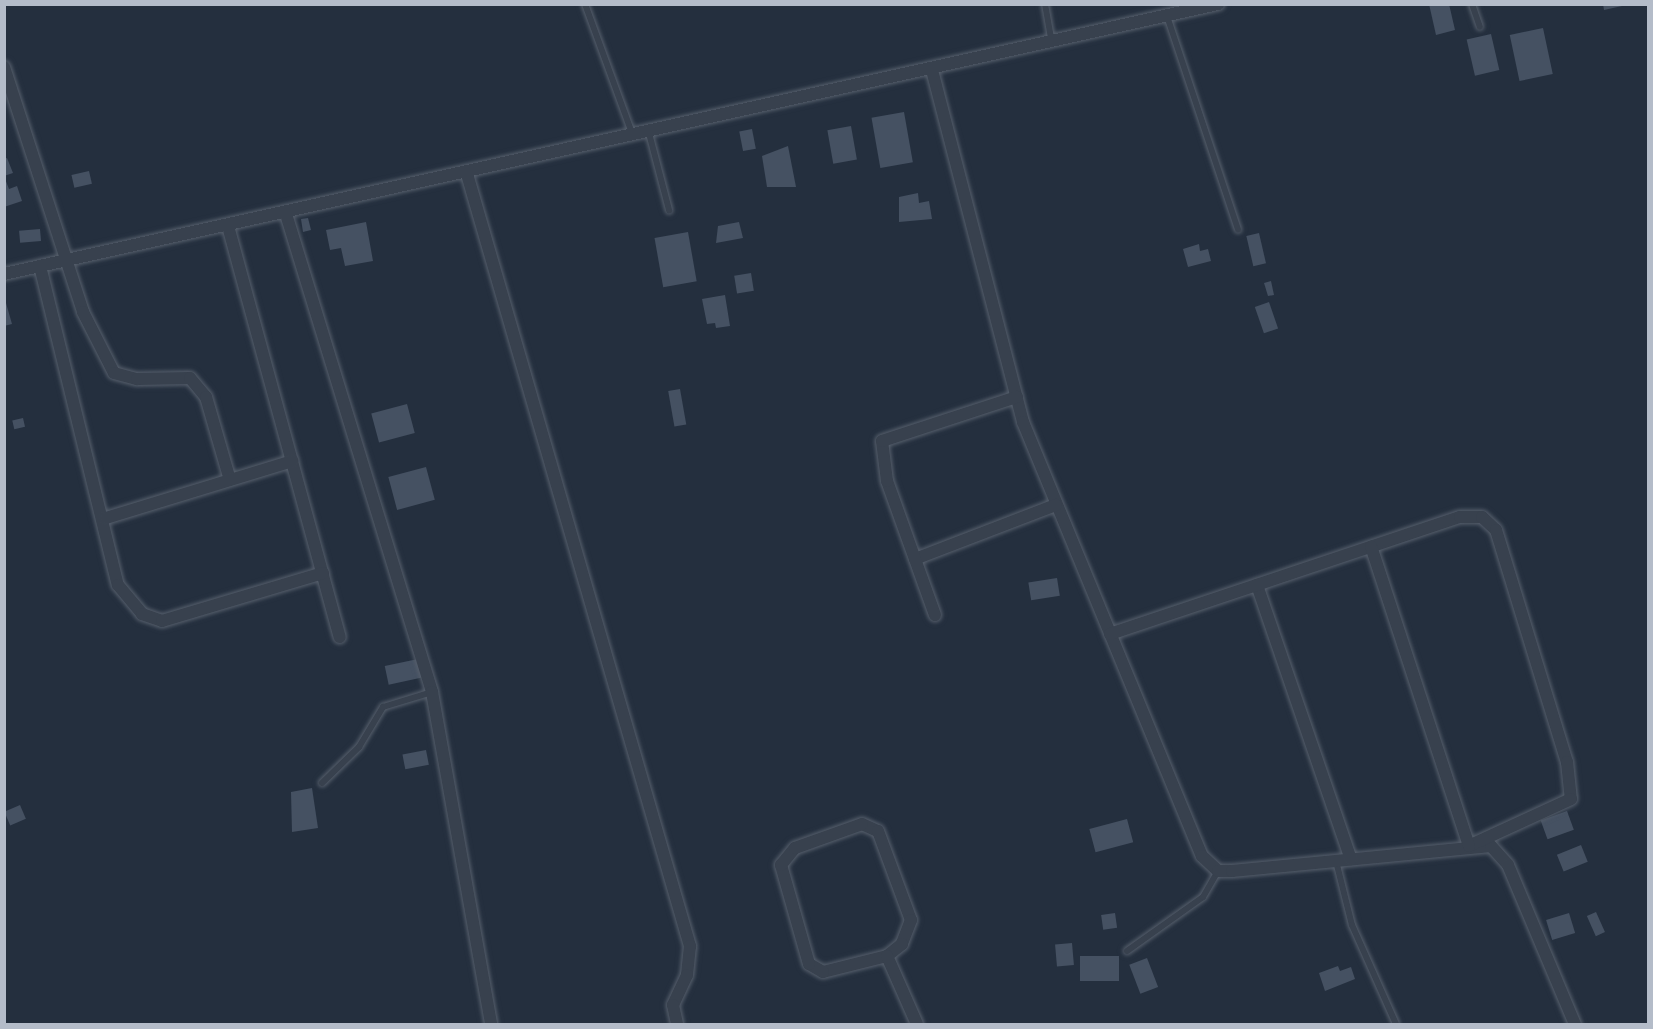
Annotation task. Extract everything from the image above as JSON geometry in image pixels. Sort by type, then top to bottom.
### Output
[{"type":"street","points":[[4,274],[467,174],[1217,5]]},
{"type":"street","points":[[4,67],[70,259],[83,312],[114,373],[137,379],[190,378],[206,398],[230,480]]},
{"type":"street","points":[[932,70],[1017,397],[1056,505],[1202,856],[1218,871],[1469,846],[1491,846],[1508,865],[1575,1024]]},
{"type":"street","points":[[467,174],[690,946],[687,975],[673,1005],[676,1024]]},
{"type":"street","points":[[286,214],[432,692],[491,1024]]},
{"type":"street","points":[[228,226],[340,637]]},
{"type":"street","points":[[40,266],[106,519],[118,585],[142,614],[162,621],[323,573]]},
{"type":"street","points":[[935,615],[887,481],[882,441],[1017,397]]},
{"type":"street","points":[[106,519],[292,461]]},
{"type":"street","points":[[915,559],[1056,505]]},
{"type":"street","points":[[1110,634],[1460,517],[1482,518],[1496,530],[1573,788],[1571,799],[1560,806],[1469,846]]},
{"type":"street","points":[[1371,547],[1469,846]]},
{"type":"street","points":[[1257,585],[1351,859]]},
{"type":"street","points":[[862,824],[878,831],[910,920],[902,944],[887,956],[823,972],[809,964],[782,865],[795,848],[862,824]]},
{"type":"street","points":[[887,956],[916,1024]]},
{"type":"lane","points":[[585,4],[634,136]]},
{"type":"lane","points":[[1046,4],[1052,42]]},
{"type":"lane","points":[[1472,4],[1480,27]]},
{"type":"lane","points":[[1167,16],[1238,230]]},
{"type":"lane","points":[[649,133],[669,210]]},
{"type":"lane","points":[[322,783],[359,747],[383,707],[432,692]]},
{"type":"lane","points":[[1336,861],[1352,925],[1396,1024]]},
{"type":"lane","points":[[1127,951],[1203,897],[1218,871]]},
{"type":"building","points":[[1429,4],[1449,4],[1455,30],[1436,35]]},
{"type":"building","points":[[1603,4],[1621,4],[1622,6],[1604,10]]},
{"type":"building","points":[[1543,28],[1553,74],[1520,81],[1510,35]]},
{"type":"building","points":[[1491,34],[1499,70],[1475,76],[1467,40]]},
{"type":"building","points":[[904,112],[913,162],[880,168],[872,118]]},
{"type":"building","points":[[851,126],[857,159],[833,164],[827,130]]},
{"type":"building","points":[[752,129],[756,149],[743,151],[739,131]]},
{"type":"building","points":[[788,146],[796,187],[767,187],[762,156]]},
{"type":"building","points":[[7,158],[13,173],[4,176],[4,159]]},
{"type":"building","points":[[89,171],[92,184],[74,188],[71,175]]},
{"type":"building","points":[[4,176],[9,189],[17,186],[22,201],[4,207]]},
{"type":"building","points":[[918,193],[919,203],[929,201],[932,219],[899,222],[899,197]]},
{"type":"building","points":[[308,218],[311,230],[303,232],[301,219]]},
{"type":"building","points":[[366,222],[373,261],[345,266],[341,248],[330,250],[326,230]]},
{"type":"building","points":[[739,222],[743,238],[716,243],[718,226]]},
{"type":"building","points":[[40,229],[41,241],[20,243],[19,231]]},
{"type":"building","points":[[688,232],[697,281],[663,287],[655,238]]},
{"type":"building","points":[[1259,233],[1266,263],[1253,266],[1246,236]]},
{"type":"building","points":[[1199,244],[1200,251],[1208,249],[1211,261],[1188,267],[1183,249]]},
{"type":"building","points":[[751,273],[754,291],[737,293],[734,276]]},
{"type":"building","points":[[1271,281],[1274,295],[1268,296],[1264,283]]},
{"type":"building","points":[[725,295],[730,326],[716,328],[715,323],[707,324],[702,299]]},
{"type":"building","points":[[4,296],[12,324],[4,326]]},
{"type":"building","points":[[1269,302],[1278,328],[1264,333],[1255,307]]},
{"type":"building","points":[[680,389],[686,424],[674,427],[668,391]]},
{"type":"building","points":[[407,404],[415,433],[379,443],[371,414]]},
{"type":"building","points":[[23,418],[25,427],[14,429],[12,420]]},
{"type":"building","points":[[426,467],[435,500],[397,510],[388,477]]},
{"type":"building","points":[[1057,578],[1060,596],[1031,600],[1028,583]]},
{"type":"building","points":[[418,659],[422,678],[389,685],[385,666]]},
{"type":"building","points":[[426,750],[429,765],[405,769],[402,755]]},
{"type":"building","points":[[312,788],[318,828],[292,832],[291,792]]},
{"type":"building","points":[[20,805],[26,819],[10,825],[4,812]]},
{"type":"building","points":[[1567,811],[1574,830],[1548,839],[1541,821]]},
{"type":"building","points":[[1127,819],[1133,842],[1096,852],[1089,829]]},
{"type":"building","points":[[1581,845],[1588,862],[1564,871],[1557,855]]},
{"type":"building","points":[[1596,912],[1605,932],[1596,936],[1587,916]]},
{"type":"building","points":[[1115,913],[1117,928],[1103,930],[1101,915]]},
{"type":"building","points":[[1569,913],[1575,933],[1552,940],[1546,920]]},
{"type":"building","points":[[1072,943],[1074,965],[1057,966],[1055,944]]},
{"type":"building","points":[[1080,956],[1119,956],[1119,981],[1080,981]]},
{"type":"building","points":[[1147,958],[1158,987],[1140,994],[1129,965]]},
{"type":"building","points":[[1338,966],[1340,971],[1351,967],[1355,979],[1325,991],[1319,973]]}]
